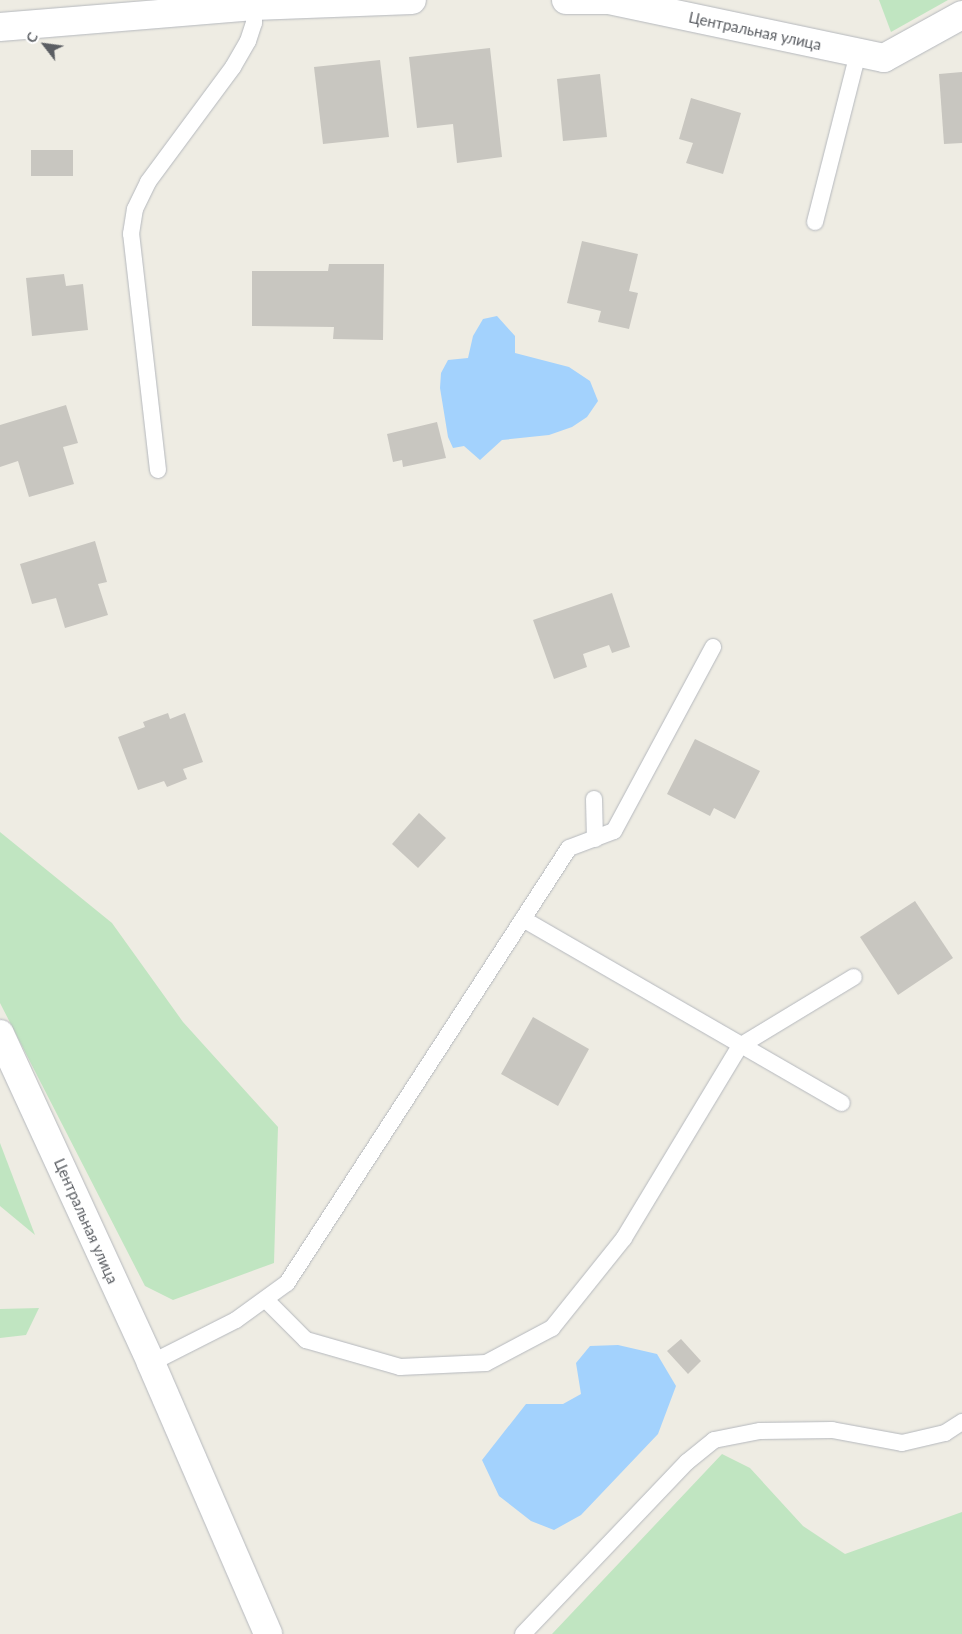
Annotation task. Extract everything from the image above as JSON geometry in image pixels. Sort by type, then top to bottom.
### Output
[{"type":"street","points":[[0,27],[254,6],[412,0]]},
{"type":"street","name":"Центральная улица","points":[[566,0],[609,0],[871,56]]},
{"type":"street","points":[[871,56],[962,15]]},
{"type":"street","name":"Центральная улица","points":[[0,1034],[151,1363],[268,1634]]},
{"type":"lane","points":[[158,470],[131,234],[134,209],[148,182],[233,67],[248,41],[254,23],[254,6]]},
{"type":"lane","points":[[815,222],[871,56]]},
{"type":"lane","points":[[151,1363],[266,1300],[287,1283],[569,848],[614,831],[713,647]]},
{"type":"lane","points":[[594,799],[595,839]]},
{"type":"lane","points":[[523,919],[740,1046],[842,1103]]},
{"type":"lane","points":[[266,1300],[306,1340],[400,1367],[486,1363],[552,1328],[624,1238],[740,1046],[854,977]]},
{"type":"lane","points":[[523,1634],[687,1462],[714,1440],[760,1431],[832,1430],[902,1443],[945,1433],[962,1422]]},
{"type":"green space","points":[[879,0],[948,0],[891,32]]},
{"type":"green space","points":[[0,832],[112,923],[183,1022],[278,1127],[274,1263],[173,1300],[145,1286],[0,1003]]},
{"type":"green space","points":[[0,1143],[35,1235],[0,1206]]},
{"type":"green space","points":[[39,1308],[26,1335],[0,1338],[0,1309]]},
{"type":"green space","points":[[722,1454],[750,1468],[803,1526],[845,1554],[962,1512],[962,1634],[552,1634]]},
{"type":"water","points":[[497,316],[515,336],[515,353],[569,367],[590,381],[598,401],[587,417],[572,427],[549,435],[502,440],[480,460],[464,446],[453,448],[448,437],[440,388],[441,373],[448,360],[468,358],[473,336],[483,319]]},
{"type":"water","points":[[618,1345],[657,1354],[676,1386],[658,1434],[581,1515],[554,1530],[531,1521],[499,1496],[482,1460],[526,1404],[563,1404],[581,1394],[576,1363],[590,1346]]},
{"type":"building","points":[[490,48],[502,157],[457,163],[453,124],[417,128],[409,57]]},
{"type":"building","points":[[380,60],[389,137],[323,144],[314,67]]},
{"type":"building","points":[[962,72],[962,143],[944,144],[939,74]]},
{"type":"building","points":[[600,74],[607,137],[563,141],[557,79]]},
{"type":"building","points":[[691,98],[741,113],[723,174],[686,163],[693,143],[679,139]]},
{"type":"building","points":[[31,150],[73,150],[73,176],[31,176]]},
{"type":"building","points":[[582,241],[638,254],[629,291],[638,293],[629,329],[598,322],[601,311],[567,303]]},
{"type":"building","points":[[329,264],[384,264],[383,340],[333,339],[334,327],[252,326],[252,271],[328,271]]},
{"type":"building","points":[[64,274],[66,286],[83,284],[88,330],[32,336],[26,278]]},
{"type":"building","points":[[66,405],[78,443],[63,447],[74,484],[29,497],[18,461],[0,467],[0,425]]},
{"type":"building","points":[[437,422],[446,458],[403,467],[402,460],[393,462],[387,434]]},
{"type":"building","points":[[95,541],[107,582],[98,584],[108,615],[65,628],[56,598],[32,604],[20,564]]},
{"type":"building","points":[[612,593],[630,647],[612,653],[609,645],[583,654],[587,667],[554,679],[533,620]]},
{"type":"building","points":[[168,713],[170,719],[185,713],[203,762],[183,769],[187,779],[167,787],[164,781],[138,790],[118,737],[145,727],[143,722]]},
{"type":"building","points":[[695,739],[760,771],[735,819],[714,808],[710,816],[667,794]]},
{"type":"building","points":[[419,813],[446,838],[418,868],[392,844]]},
{"type":"building","points":[[915,901],[953,958],[898,995],[860,937]]},
{"type":"building","points":[[533,1017],[589,1049],[558,1106],[501,1074]]},
{"type":"building","points":[[681,1339],[701,1361],[688,1374],[667,1351]]}]
